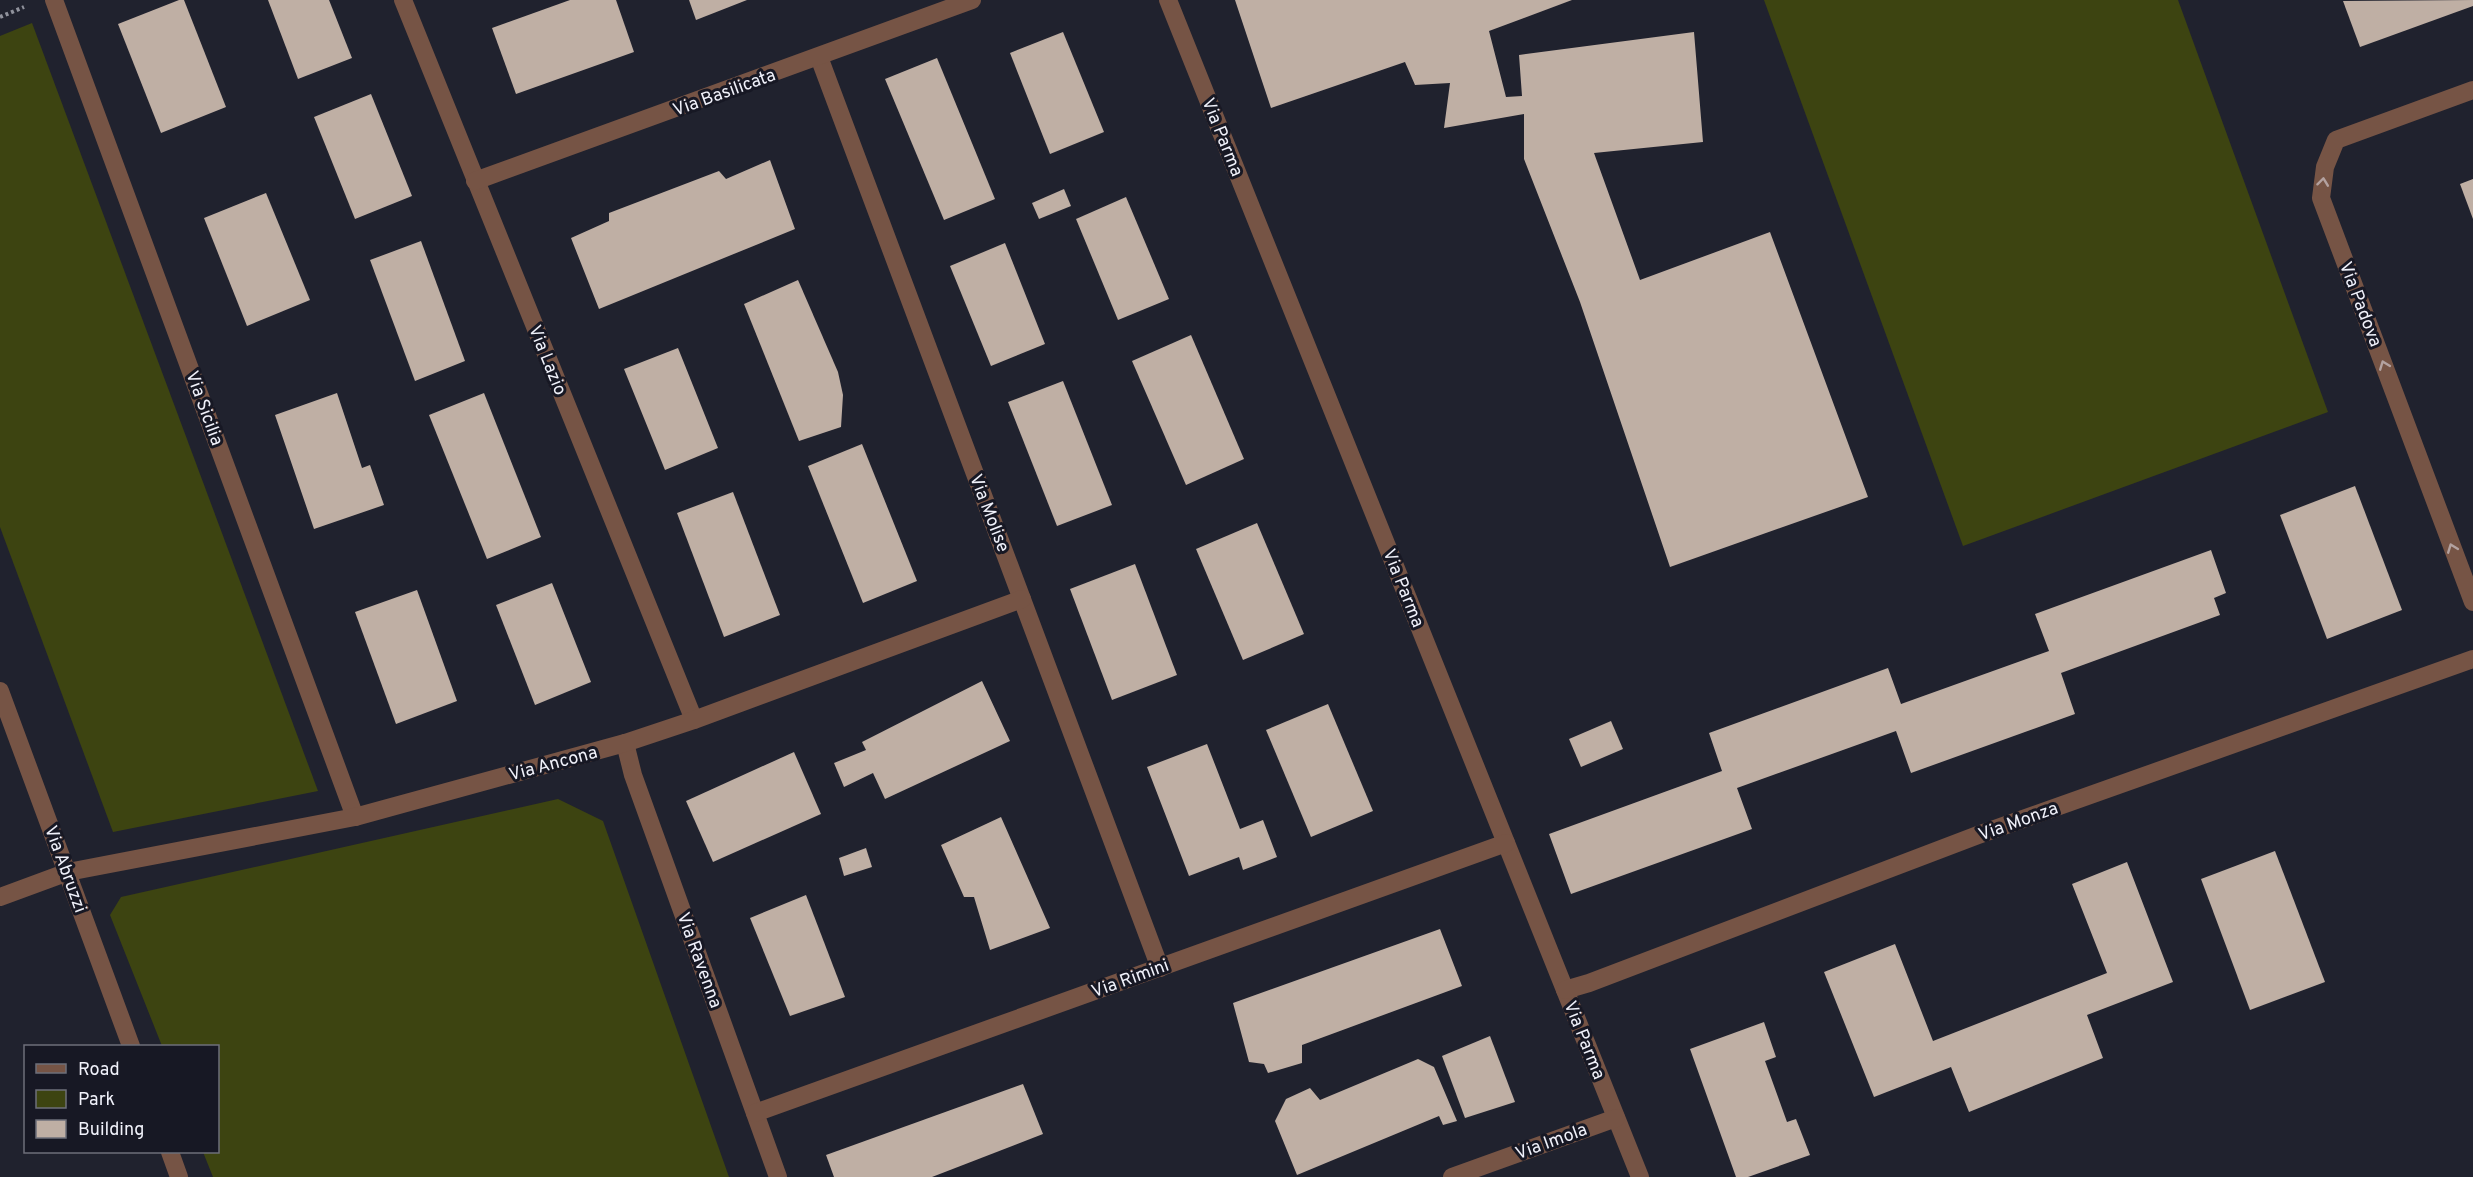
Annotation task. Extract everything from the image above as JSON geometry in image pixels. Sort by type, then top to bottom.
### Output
[{"type":"street","name":"Via Sicilia","points":[[54,0],[355,817]]},
{"type":"street","name":"Via Lazio","points":[[403,0],[694,720]]},
{"type":"street","name":"Via Basilicata","points":[[475,181],[972,0]]},
{"type":"street","name":"Via Parma","points":[[1168,0],[1640,1177]]},
{"type":"street","name":"Via Molise","points":[[819,57],[1160,968]]},
{"type":"street","name":"Via Padova","points":[[2473,90],[2336,140],[2325,167],[2321,198],[2473,602]]},
{"type":"street","name":"Via Ancona","points":[[0,897],[68,872],[355,817],[626,743],[1022,598]]},
{"type":"street","name":"Via Monza","points":[[1565,990],[1600,979],[1978,835],[2473,658]]},
{"type":"street","name":"Via Abruzzi","points":[[0,691],[130,1045]]},
{"type":"street","name":"Via Ravenna","points":[[626,743],[633,775],[778,1177]]},
{"type":"street","name":"Via Rimini","points":[[755,1113],[1506,843]]},
{"type":"street","name":"Via Imola","points":[[1452,1177],[1616,1118]]},
{"type":"street","points":[[170,1153],[179,1177]]},
{"type":"green space","points":[[1764,0],[2178,0],[2328,412],[1963,546]]},
{"type":"green space","points":[[32,23],[318,791],[113,832],[0,527],[0,36]]},
{"type":"green space","points":[[558,799],[603,821],[729,1177],[213,1177],[203,1153],[219,1153],[219,1045],[162,1045],[110,915],[121,897]]},
{"type":"building","points":[[184,0],[226,107],[161,133],[118,24]]},
{"type":"building","points":[[268,0],[329,0],[352,58],[298,79]]},
{"type":"building","points":[[570,0],[616,0],[634,52],[516,94],[492,28]]},
{"type":"building","points":[[689,0],[747,0],[696,20]]},
{"type":"building","points":[[1235,0],[1572,0],[1489,31],[1506,97],[1522,96],[1519,55],[1694,32],[1703,142],[1594,153],[1640,280],[1770,232],[1868,497],[1670,567],[1580,302],[1524,159],[1524,114],[1444,128],[1450,83],[1415,85],[1405,62],[1271,108]]},
{"type":"building","points":[[2473,0],[2473,6],[2360,47],[2343,1]]},
{"type":"building","points":[[1063,32],[1104,132],[1050,154],[1010,53]]},
{"type":"building","points":[[937,58],[995,199],[944,220],[885,79]]},
{"type":"building","points":[[371,94],[412,196],[355,219],[314,117]]},
{"type":"building","points":[[770,160],[795,229],[599,309],[571,238],[609,221],[609,213],[719,171],[726,179]]},
{"type":"building","points":[[2473,179],[2473,219],[2460,184]]},
{"type":"building","points":[[1064,189],[1071,206],[1039,219],[1032,203]]},
{"type":"building","points":[[266,193],[310,300],[247,326],[204,218]]},
{"type":"building","points":[[1126,197],[1169,299],[1118,320],[1076,219]]},
{"type":"building","points":[[421,241],[465,361],[415,381],[370,260]]},
{"type":"building","points":[[1005,243],[1045,344],[991,366],[950,266]]},
{"type":"building","points":[[798,280],[838,372],[843,395],[841,427],[799,441],[744,304]]},
{"type":"building","points":[[1191,335],[1244,459],[1186,485],[1132,361]]},
{"type":"building","points":[[678,348],[718,448],[665,470],[624,369]]},
{"type":"building","points":[[1063,381],[1112,505],[1057,526],[1008,402]]},
{"type":"building","points":[[337,393],[362,468],[370,465],[384,505],[314,529],[275,415]]},
{"type":"building","points":[[484,393],[541,537],[487,559],[429,415]]},
{"type":"building","points":[[862,444],[917,581],[863,603],[808,466]]},
{"type":"building","points":[[2355,486],[2402,610],[2327,639],[2280,515]]},
{"type":"building","points":[[733,492],[780,615],[724,637],[677,513]]},
{"type":"building","points":[[1257,523],[1304,634],[1243,660],[1196,549]]},
{"type":"building","points":[[2211,550],[2226,593],[2214,598],[2220,615],[2061,673],[2075,714],[1911,773],[1896,731],[1737,788],[1752,829],[1571,894],[1549,834],[1722,771],[1709,733],[1888,668],[1901,704],[2049,651],[2035,614]]},
{"type":"building","points":[[1135,564],[1177,675],[1112,700],[1070,589]]},
{"type":"building","points":[[552,583],[591,682],[535,705],[496,605]]},
{"type":"building","points":[[417,590],[457,701],[396,724],[355,612]]},
{"type":"building","points":[[982,681],[1010,741],[885,799],[873,773],[844,787],[834,763],[866,750],[862,742]]},
{"type":"building","points":[[1328,704],[1373,811],[1311,837],[1266,730]]},
{"type":"building","points":[[1611,721],[1623,749],[1581,767],[1569,739]]},
{"type":"building","points":[[1207,744],[1240,829],[1263,820],[1277,857],[1243,870],[1239,857],[1189,876],[1147,767]]},
{"type":"building","points":[[794,752],[821,814],[713,862],[686,801]]},
{"type":"building","points":[[1001,817],[1050,928],[990,950],[974,897],[964,897],[941,845]]},
{"type":"building","points":[[866,848],[872,867],[844,876],[839,858]]},
{"type":"building","points":[[2275,851],[2325,982],[2250,1010],[2201,879]]},
{"type":"building","points":[[2127,862],[2173,982],[2087,1015],[2103,1058],[1969,1112],[1951,1067],[1874,1097],[1824,972],[1895,944],[1933,1041],[2107,973],[2072,884]]},
{"type":"building","points":[[806,895],[845,997],[790,1016],[750,918]]},
{"type":"building","points":[[1440,929],[1462,986],[1302,1045],[1302,1063],[1268,1073],[1264,1064],[1249,1062],[1233,1003]]},
{"type":"building","points":[[1764,1022],[1776,1057],[1765,1061],[1787,1122],[1796,1119],[1810,1155],[1748,1177],[1736,1177],[1690,1049]]},
{"type":"building","points":[[1490,1036],[1515,1102],[1465,1118],[1442,1056]]},
{"type":"building","points":[[1418,1059],[1434,1067],[1457,1121],[1443,1125],[1439,1116],[1297,1175],[1275,1121],[1286,1099],[1310,1088],[1320,1100]]},
{"type":"building","points":[[1023,1084],[1043,1134],[932,1177],[834,1177],[826,1155]]}]
